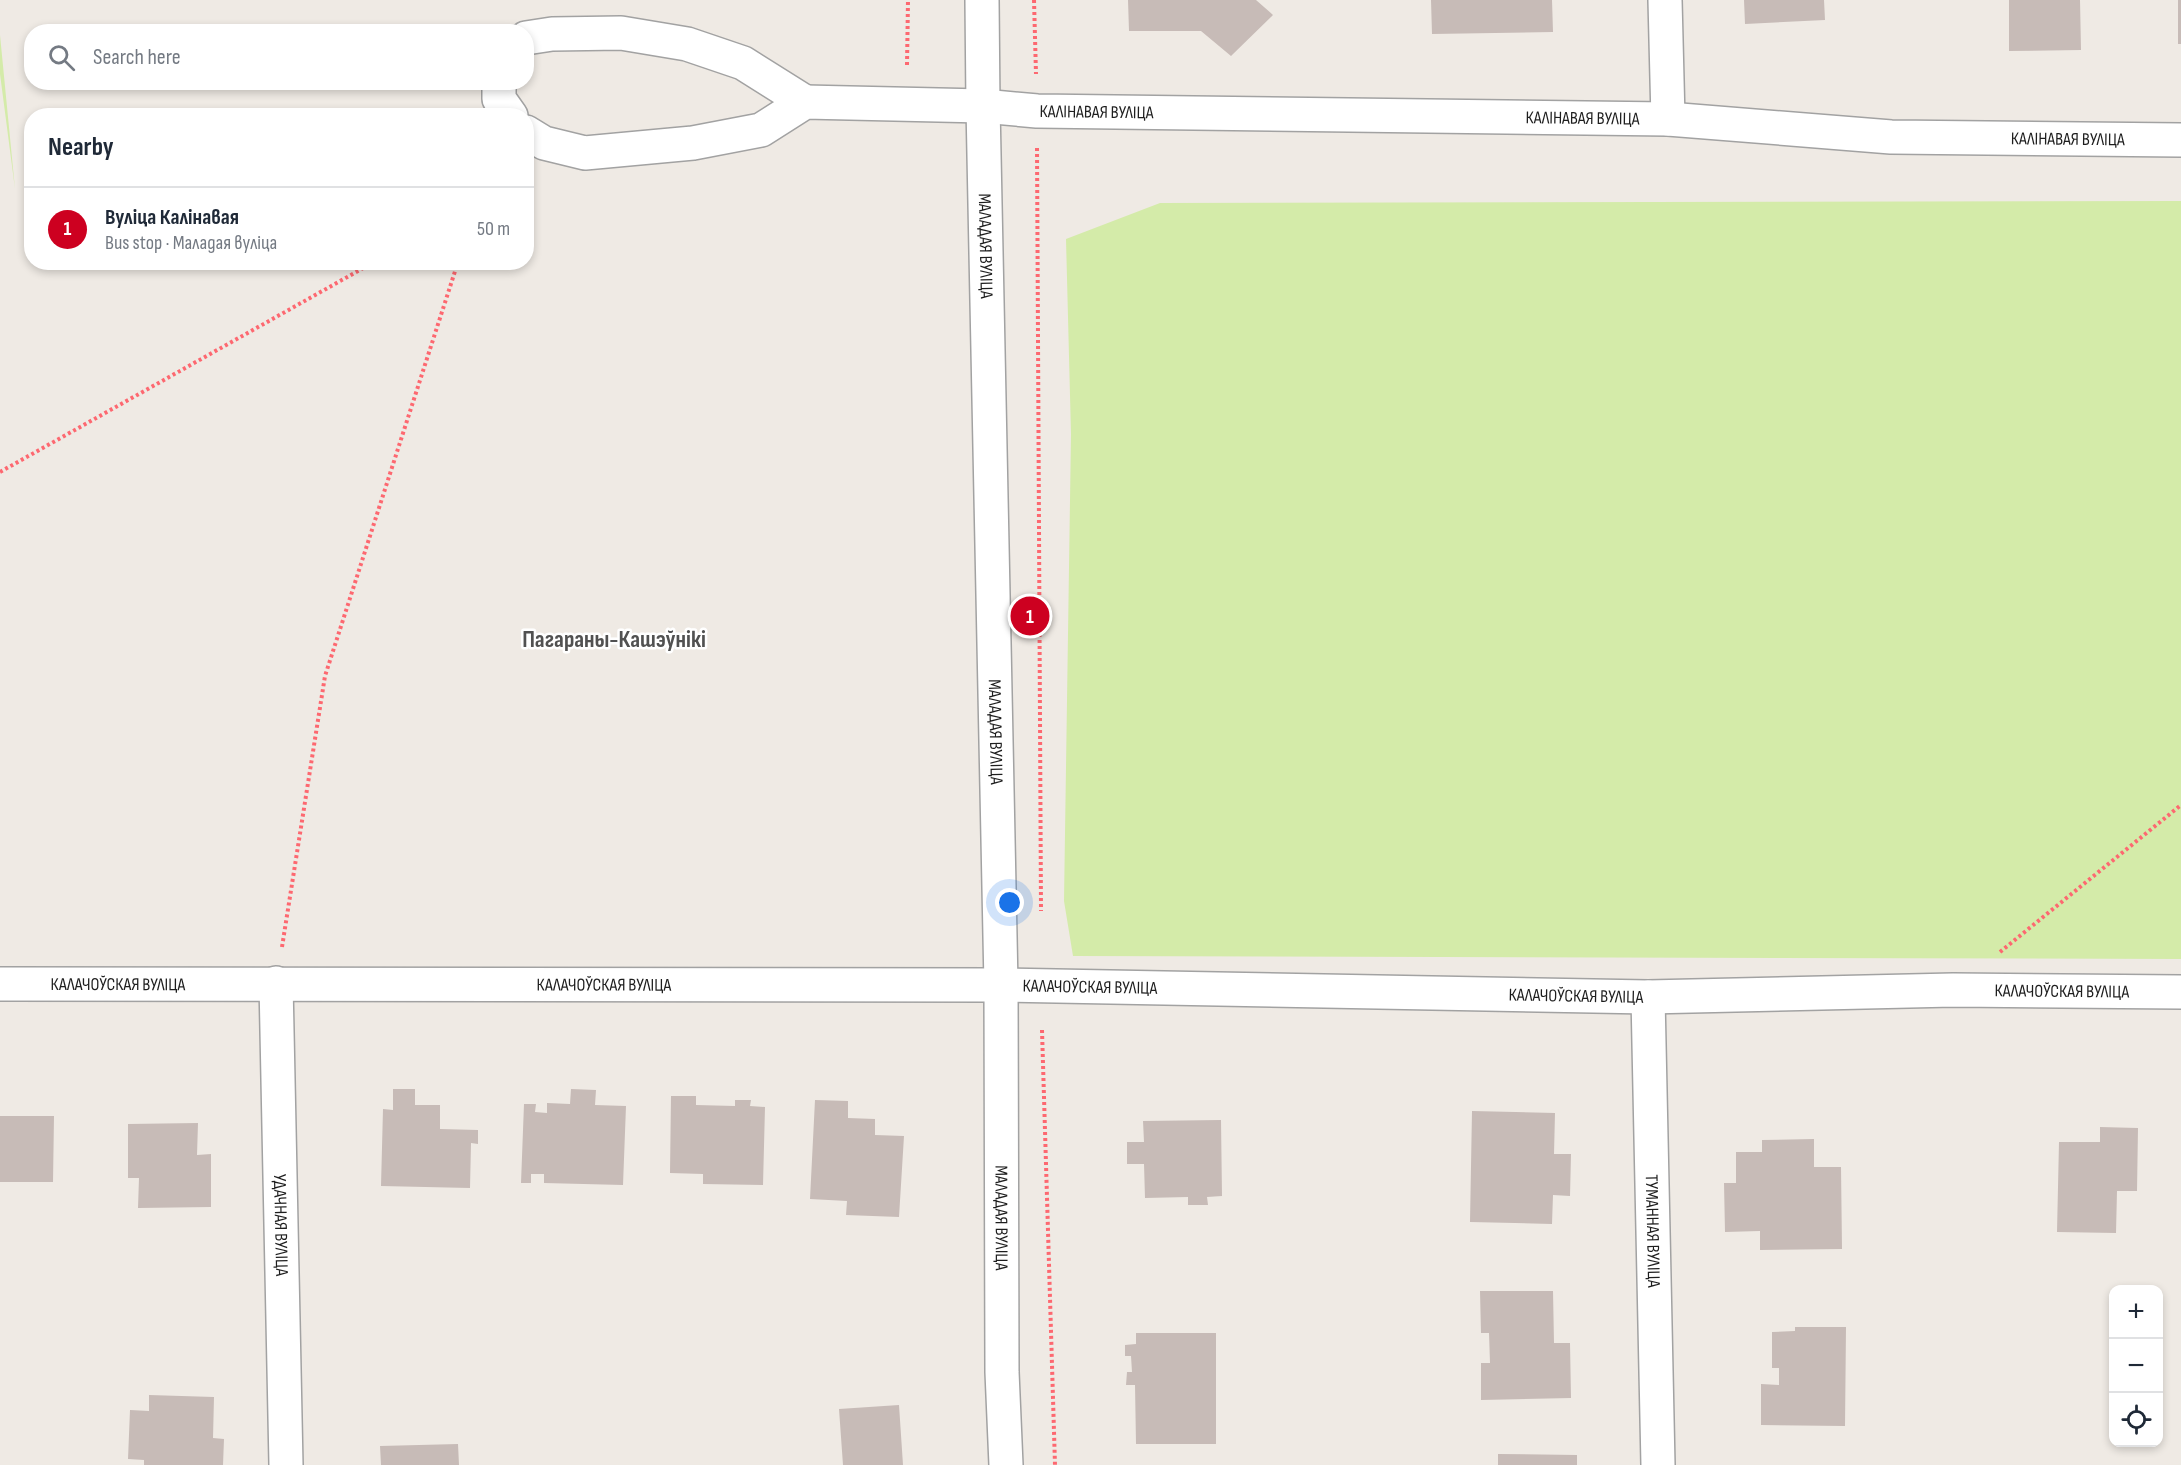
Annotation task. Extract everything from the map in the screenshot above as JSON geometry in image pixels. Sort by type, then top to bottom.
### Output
[{"type":"street","name":"МАЛАДАЯ ВУЛІЦА","points":[[982,0],[1001,985],[1002,1361],[1006,1465]]},
{"type":"street","points":[[1665,0],[1668,119]]},
{"type":"street","points":[[534,37],[552,34],[621,33],[687,44],[743,63],[806,102],[761,130],[693,143],[585,153],[544,143],[534,137]]},
{"type":"street","points":[[499,90],[500,99],[506,108]]},
{"type":"street","name":"КАЛІНАВАЯ ВУЛІЦА","points":[[806,102],[983,106],[1037,111],[1668,119],[1891,137],[2181,140]]},
{"type":"street","name":"УДАЧНАЯ ВУЛІЦА","points":[[276,983],[286,1465]]},
{"type":"street","name":"КАЛАЧОЎСКАЯ ВУЛІЦА","points":[[0,984],[1001,985],[1648,996],[1953,990],[2181,992]]},
{"type":"street","name":"ТУМАННАЯ ВУЛІЦА","points":[[1648,996],[1658,1465]]},
{"type":"path","points":[[907,104],[908,0]]},
{"type":"path","points":[[1034,0],[1037,111],[1041,914]]},
{"type":"path","points":[[0,472],[360,270]]},
{"type":"path","points":[[276,983],[325,676],[455,270]]},
{"type":"path","points":[[1999,953],[2181,805]]},
{"type":"path","points":[[1041,986],[1055,1465]]},
{"type":"green space","points":[[0,35],[15,189],[0,74]]},
{"type":"green space","points":[[2181,201],[2181,959],[1073,956],[1064,901],[1071,434],[1066,239],[1160,203]]},
{"type":"building","points":[[1128,0],[1256,0],[1273,15],[1231,56],[1201,31],[1129,31]]},
{"type":"building","points":[[1431,0],[1552,0],[1553,32],[1432,34]]},
{"type":"building","points":[[1744,0],[1824,0],[1825,20],[1745,24]]},
{"type":"building","points":[[2009,0],[2080,0],[2081,50],[2009,51]]},
{"type":"building","points":[[2178,0],[2181,0],[2181,44],[2178,44]]},
{"type":"building","points":[[393,1089],[415,1089],[415,1105],[440,1105],[440,1129],[478,1130],[478,1144],[471,1143],[470,1188],[381,1186],[383,1109],[393,1110]]},
{"type":"building","points":[[571,1089],[596,1090],[595,1105],[626,1106],[623,1185],[544,1183],[544,1174],[531,1174],[531,1183],[521,1183],[524,1104],[536,1104],[535,1112],[547,1113],[547,1103],[570,1104]]},
{"type":"building","points":[[671,1096],[696,1096],[696,1105],[735,1106],[735,1100],[751,1100],[750,1106],[765,1107],[763,1185],[703,1184],[703,1174],[670,1173]]},
{"type":"building","points":[[815,1100],[848,1101],[848,1118],[875,1119],[875,1135],[904,1136],[899,1217],[846,1215],[847,1201],[810,1199]]},
{"type":"building","points":[[1472,1111],[1555,1113],[1554,1154],[1571,1154],[1570,1196],[1553,1195],[1552,1224],[1470,1222]]},
{"type":"building","points":[[0,1116],[54,1116],[53,1182],[0,1182]]},
{"type":"building","points":[[1221,1120],[1222,1196],[1207,1197],[1208,1205],[1188,1205],[1188,1197],[1145,1198],[1144,1164],[1127,1164],[1127,1142],[1144,1142],[1143,1121]]},
{"type":"building","points":[[198,1123],[197,1155],[211,1154],[211,1207],[138,1208],[139,1178],[128,1178],[128,1124]]},
{"type":"building","points":[[2100,1127],[2138,1128],[2137,1191],[2117,1191],[2116,1233],[2057,1232],[2059,1142],[2100,1142]]},
{"type":"building","points":[[1814,1139],[1814,1167],[1841,1167],[1842,1249],[1760,1250],[1760,1231],[1725,1232],[1724,1183],[1736,1183],[1736,1152],[1762,1152],[1762,1140]]},
{"type":"building","points":[[1480,1291],[1553,1291],[1554,1343],[1570,1343],[1571,1398],[1481,1400],[1481,1363],[1490,1363],[1489,1333],[1481,1333]]},
{"type":"building","points":[[1795,1327],[1846,1327],[1845,1426],[1761,1425],[1761,1384],[1779,1385],[1779,1368],[1772,1368],[1772,1332],[1795,1331]]},
{"type":"building","points":[[1136,1333],[1216,1333],[1216,1444],[1136,1444],[1135,1385],[1126,1385],[1127,1372],[1132,1372],[1131,1356],[1125,1356],[1125,1345],[1136,1344]]},
{"type":"building","points":[[149,1395],[214,1397],[213,1438],[224,1439],[223,1465],[144,1465],[144,1460],[128,1459],[130,1410],[149,1411]]},
{"type":"building","points":[[899,1405],[903,1465],[843,1465],[839,1409]]},
{"type":"building","points":[[458,1444],[459,1465],[381,1465],[380,1446]]},
{"type":"building","points":[[1498,1454],[1577,1455],[1577,1465],[1498,1465]]},
{"type":"place","name":"Вуліца Калінавая","points":[[1030,616]]},
{"type":"district","name":"Пагараны-Кашэўнікі","points":[[614,639]]}]
